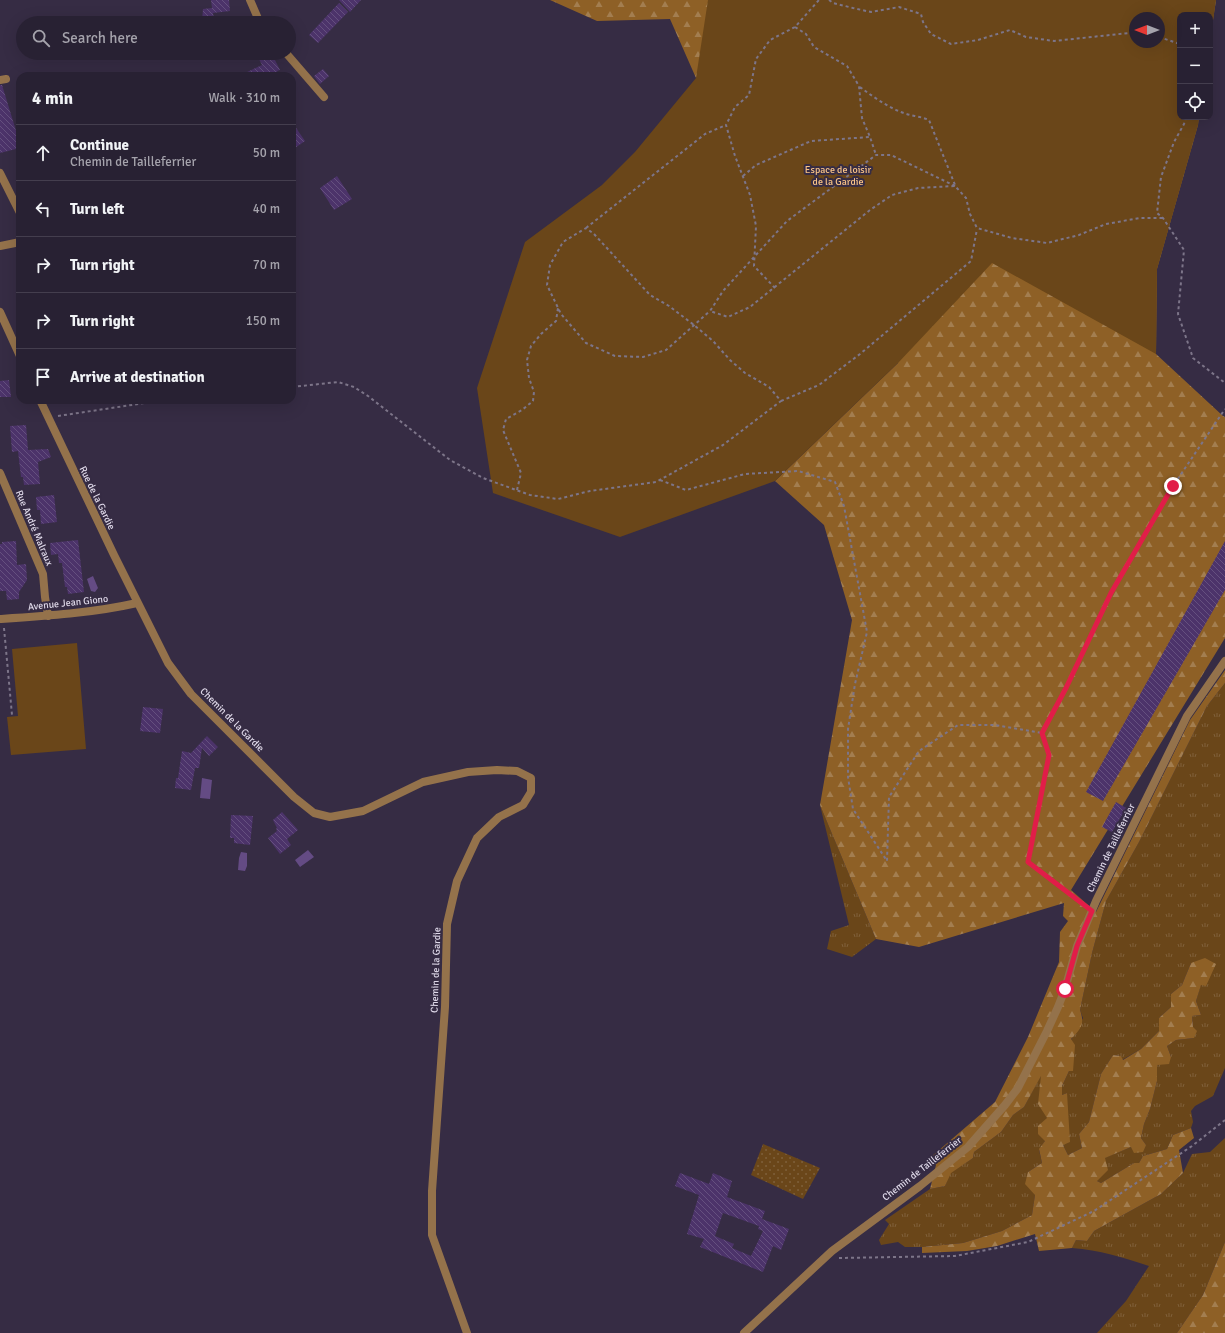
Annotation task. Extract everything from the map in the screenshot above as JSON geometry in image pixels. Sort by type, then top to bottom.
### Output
[{"type":"street","points":[[250,0],[256,16]]},
{"type":"street","points":[[292,60],[324,97]]},
{"type":"street","points":[[0,173],[16,205]]},
{"type":"street","points":[[0,246],[16,243]]},
{"type":"street","points":[[0,312],[16,347]]},
{"type":"street","name":"Rue de la Gardie","points":[[42,404],[138,603]]},
{"type":"street","name":"Rue André Malraux","points":[[0,473],[44,574],[48,616]]},
{"type":"street","name":"Avenue Jean Giono","points":[[1,619],[48,616],[138,603]]},
{"type":"street","name":"Chemin de la Gardie","points":[[138,603],[168,663],[191,694],[294,797],[314,813],[330,818],[363,811],[423,782],[468,772],[497,770],[517,771],[530,778],[531,792],[523,805],[498,818],[477,838],[457,881],[447,924],[445,1007],[432,1192],[432,1235],[467,1333]]},
{"type":"street","name":"Chemin de Tailleferrier","points":[[744,1333],[826,1257],[877,1216],[920,1186],[968,1147],[1018,1088],[1047,1031],[1063,995],[1077,946],[1092,911],[1187,716],[1225,661]]},
{"type":"path","points":[[819,0],[795,27],[770,40],[765,46],[756,59],[748,95],[735,107],[726,125],[705,134],[586,228],[563,242],[550,265],[547,286],[561,314],[586,343],[615,356],[643,357],[666,350],[710,311],[723,291],[787,221],[876,155],[891,155],[955,186]]},
{"type":"path","points":[[829,0],[834,3],[871,12],[899,7],[921,14],[923,22],[931,34],[951,44],[978,40],[1010,30],[1026,37],[1054,41],[1129,33]]},
{"type":"path","points":[[296,387],[338,382],[354,387],[368,396],[450,460],[483,478],[530,495],[558,499],[590,491],[656,482],[723,445],[780,401],[819,385],[860,354],[971,261],[977,228],[970,214],[966,198],[955,186],[929,120],[919,116],[902,113],[875,98],[859,86],[847,66],[814,47],[806,34],[795,27]]},
{"type":"path","points":[[1165,39],[1177,43]]},
{"type":"path","points":[[859,86],[862,118],[876,155]]},
{"type":"path","points":[[1185,120],[1174,142],[1161,177],[1157,213],[1163,218],[1184,250],[1178,314],[1193,358],[1225,383]]},
{"type":"path","points":[[726,125],[735,156],[750,195],[756,226],[754,266],[775,288]]},
{"type":"path","points":[[743,176],[756,165],[811,141],[870,137]]},
{"type":"path","points":[[710,311],[728,317],[750,306],[775,288],[870,210],[892,195],[918,188],[955,186]]},
{"type":"path","points":[[977,228],[1012,238],[1047,243],[1079,235],[1106,224],[1140,218],[1163,218]]},
{"type":"path","points":[[586,228],[594,234],[650,295],[669,306],[694,325],[713,341],[745,374],[769,387],[780,401]]},
{"type":"path","points":[[517,490],[521,473],[503,430],[506,419],[522,410],[533,401],[534,392],[529,378],[527,360],[531,346],[541,334],[556,321],[558,308]]},
{"type":"path","points":[[49,418],[139,404]]},
{"type":"path","points":[[1092,911],[1028,862],[1049,755],[1042,733],[1066,688],[1111,593],[1173,486],[1225,409]]},
{"type":"path","points":[[660,480],[686,490],[745,474],[798,471],[835,482],[844,506],[867,632],[855,684],[850,722],[848,777],[853,809],[887,861],[889,797],[919,751],[958,726],[995,725],[1042,733]]},
{"type":"path","points":[[1,619],[12,715]]},
{"type":"path","points":[[826,1257],[849,1259],[955,1256],[1028,1242],[1094,1211],[1192,1146],[1225,1120]]},
{"type":"green space","points":[[550,0],[785,0],[696,78],[670,19],[597,21]]},
{"type":"green space","name":"Espace de loisir de la Gardie","points":[[708,0],[1216,0],[1213,20],[1213,12],[1177,12],[1177,120],[1199,120],[1157,269],[1156,354],[992,263],[898,363],[775,481],[620,537],[493,493],[477,388],[525,242],[602,185],[635,152],[696,78]]},
{"type":"green space","points":[[945,0],[1216,0],[1213,20],[1213,12],[1177,12],[1177,120],[1199,120],[1157,269],[1156,354],[1225,417],[1225,638],[1071,890],[1096,912],[1190,720],[1225,670],[1225,683],[1207,706],[1139,842],[1106,901],[1092,953],[1080,1010],[1082,1023],[1080,1029],[1071,1039],[1075,1045],[1073,1071],[1069,1071],[1062,1086],[1062,1095],[1067,1093],[1070,1142],[1063,1145],[1068,1155],[1082,1148],[1079,1134],[1089,1122],[1101,1074],[1113,1055],[1121,1056],[1123,1060],[1141,1049],[1159,1031],[1159,1018],[1171,1007],[1171,994],[1182,985],[1191,963],[1205,958],[1216,964],[1206,986],[1201,985],[1196,1001],[1201,1015],[1192,1016],[1193,1027],[1197,1031],[1194,1038],[1176,1040],[1167,1046],[1171,1057],[1169,1064],[1157,1065],[1157,1081],[1141,1138],[1146,1145],[1143,1152],[1134,1153],[1131,1147],[1105,1158],[1108,1170],[1097,1181],[1101,1183],[1134,1163],[1139,1163],[1143,1156],[1167,1149],[1173,1135],[1191,1128],[1194,1138],[1179,1150],[1183,1173],[1161,1194],[1094,1231],[1087,1241],[1076,1240],[1072,1248],[1039,1251],[1035,1234],[997,1246],[967,1251],[922,1253],[922,1247],[963,1243],[1002,1231],[1032,1215],[1035,1195],[1025,1184],[1028,1172],[1042,1163],[1039,1149],[1045,1141],[1038,1134],[1038,1126],[1047,1118],[1038,1104],[1041,1076],[1024,1107],[1013,1115],[1001,1132],[974,1152],[973,1158],[951,1173],[945,1186],[930,1189],[936,1165],[924,1163],[995,1102],[1028,1037],[1059,962],[1060,932],[1068,921],[1063,916],[1064,903],[919,947],[876,939],[820,805],[852,620],[824,525],[775,481],[898,363]]},
{"type":"green space","points":[[77,643],[86,749],[11,755],[7,717],[18,716],[12,649]]},
{"type":"green space","points":[[1225,683],[1225,1068],[1213,1096],[1195,1106],[1191,1111],[1193,1122],[1191,1128],[1173,1135],[1167,1149],[1143,1156],[1139,1163],[1134,1163],[1101,1183],[1097,1181],[1104,1158],[1131,1147],[1146,1145],[1141,1138],[1157,1081],[1157,1065],[1171,1057],[1167,1046],[1176,1040],[1194,1038],[1192,1016],[1201,1015],[1196,1001],[1201,984],[1191,963],[1182,985],[1171,994],[1171,1007],[1159,1018],[1159,1031],[1141,1049],[1122,1060],[1121,1056],[1113,1055],[1101,1074],[1089,1122],[1079,1134],[1082,1148],[1068,1155],[1063,1145],[1067,1093],[1062,1095],[1062,1086],[1069,1071],[1072,1071],[1071,1040],[1083,1018],[1080,1010],[1092,953],[1106,901],[1139,842],[1207,706]]},
{"type":"green space","points":[[820,805],[876,939],[852,957],[827,949],[831,931],[849,925]]},
{"type":"green space","points":[[1041,1075],[1047,1118],[1045,1141],[1039,1150],[1042,1163],[1028,1172],[1035,1195],[1032,1215],[1002,1231],[963,1243],[922,1247],[905,1247],[898,1242],[881,1245],[879,1240],[889,1224],[885,1220],[930,1189],[945,1186],[950,1173],[973,1158],[974,1152],[1001,1132],[1013,1115],[1024,1107]]},
{"type":"green space","points":[[1225,1138],[1225,1242],[1203,1295],[1177,1333],[1097,1333],[1126,1301],[1149,1266],[1111,1254],[1072,1248],[1076,1240],[1087,1241],[1094,1231],[1161,1194],[1183,1173],[1192,1154],[1210,1152]]},
{"type":"green space","points":[[763,1144],[820,1168],[803,1199],[751,1175]]},
{"type":"green space","points":[[1225,1242],[1225,1333],[1177,1333],[1203,1295]]},
{"type":"shaded area","points":[[93,576],[98,588],[95,592],[91,591],[87,579]]},
{"type":"shaded area","points":[[202,778],[212,780],[210,799],[200,798]]},
{"type":"shaded area","points":[[308,850],[314,857],[300,867],[295,860]]},
{"type":"shaded area","points":[[241,852],[247,853],[247,866],[245,871],[238,870]]},
{"type":"building","points":[[211,0],[229,0],[230,11],[213,13],[214,16],[202,16],[203,9],[212,8]]},
{"type":"building","points":[[339,0],[361,0],[350,12]]},
{"type":"building","points":[[339,3],[348,12],[318,43],[309,35]]},
{"type":"building","points":[[260,60],[275,60],[280,70],[277,72],[247,72],[262,65]]},
{"type":"building","points":[[323,69],[329,76],[320,84],[314,76]]},
{"type":"building","points":[[0,85],[2,85],[16,131],[16,149],[0,153]]},
{"type":"building","points":[[296,128],[305,141],[296,147]]},
{"type":"building","points":[[337,176],[352,199],[334,210],[320,188]]},
{"type":"building","points":[[9,380],[11,397],[0,397],[0,381]]},
{"type":"building","points":[[26,425],[28,450],[48,449],[51,457],[38,462],[40,484],[24,485],[23,477],[21,477],[18,451],[12,452],[10,426]]},
{"type":"building","points":[[54,495],[57,522],[41,524],[40,510],[37,510],[36,497]]},
{"type":"building","points":[[78,540],[84,592],[68,594],[67,587],[65,587],[62,563],[59,563],[58,554],[51,555],[50,543]]},
{"type":"building","points":[[16,541],[17,565],[26,564],[27,580],[19,592],[19,599],[7,600],[6,591],[0,591],[0,544],[2,544],[2,542]]},
{"type":"building","points":[[1225,541],[1225,590],[1103,801],[1086,792]]},
{"type":"building","points":[[143,707],[163,709],[160,733],[140,731]]},
{"type":"building","points":[[207,736],[218,747],[209,756],[202,748],[199,768],[195,768],[191,790],[175,788],[182,751],[191,753]]},
{"type":"building","points":[[1116,802],[1126,808],[1112,832],[1102,827]]},
{"type":"building","points":[[282,812],[298,830],[287,839],[291,845],[280,854],[268,838],[277,831],[273,820]]},
{"type":"building","points":[[231,815],[253,816],[250,845],[234,843],[234,838],[230,838]]},
{"type":"building","points":[[680,1173],[709,1184],[713,1173],[732,1181],[727,1197],[765,1211],[762,1219],[789,1229],[781,1250],[773,1246],[763,1272],[700,1247],[704,1239],[687,1234],[699,1195],[675,1186]],"holes":[[[723,1213],[759,1226],[758,1229],[763,1231],[751,1256],[732,1248],[734,1244],[715,1236]]]},
{"type":"route","points":[[1065,989],[1077,946],[1092,911],[1028,862],[1049,755],[1042,733],[1066,688],[1111,593],[1173,486]]}]
